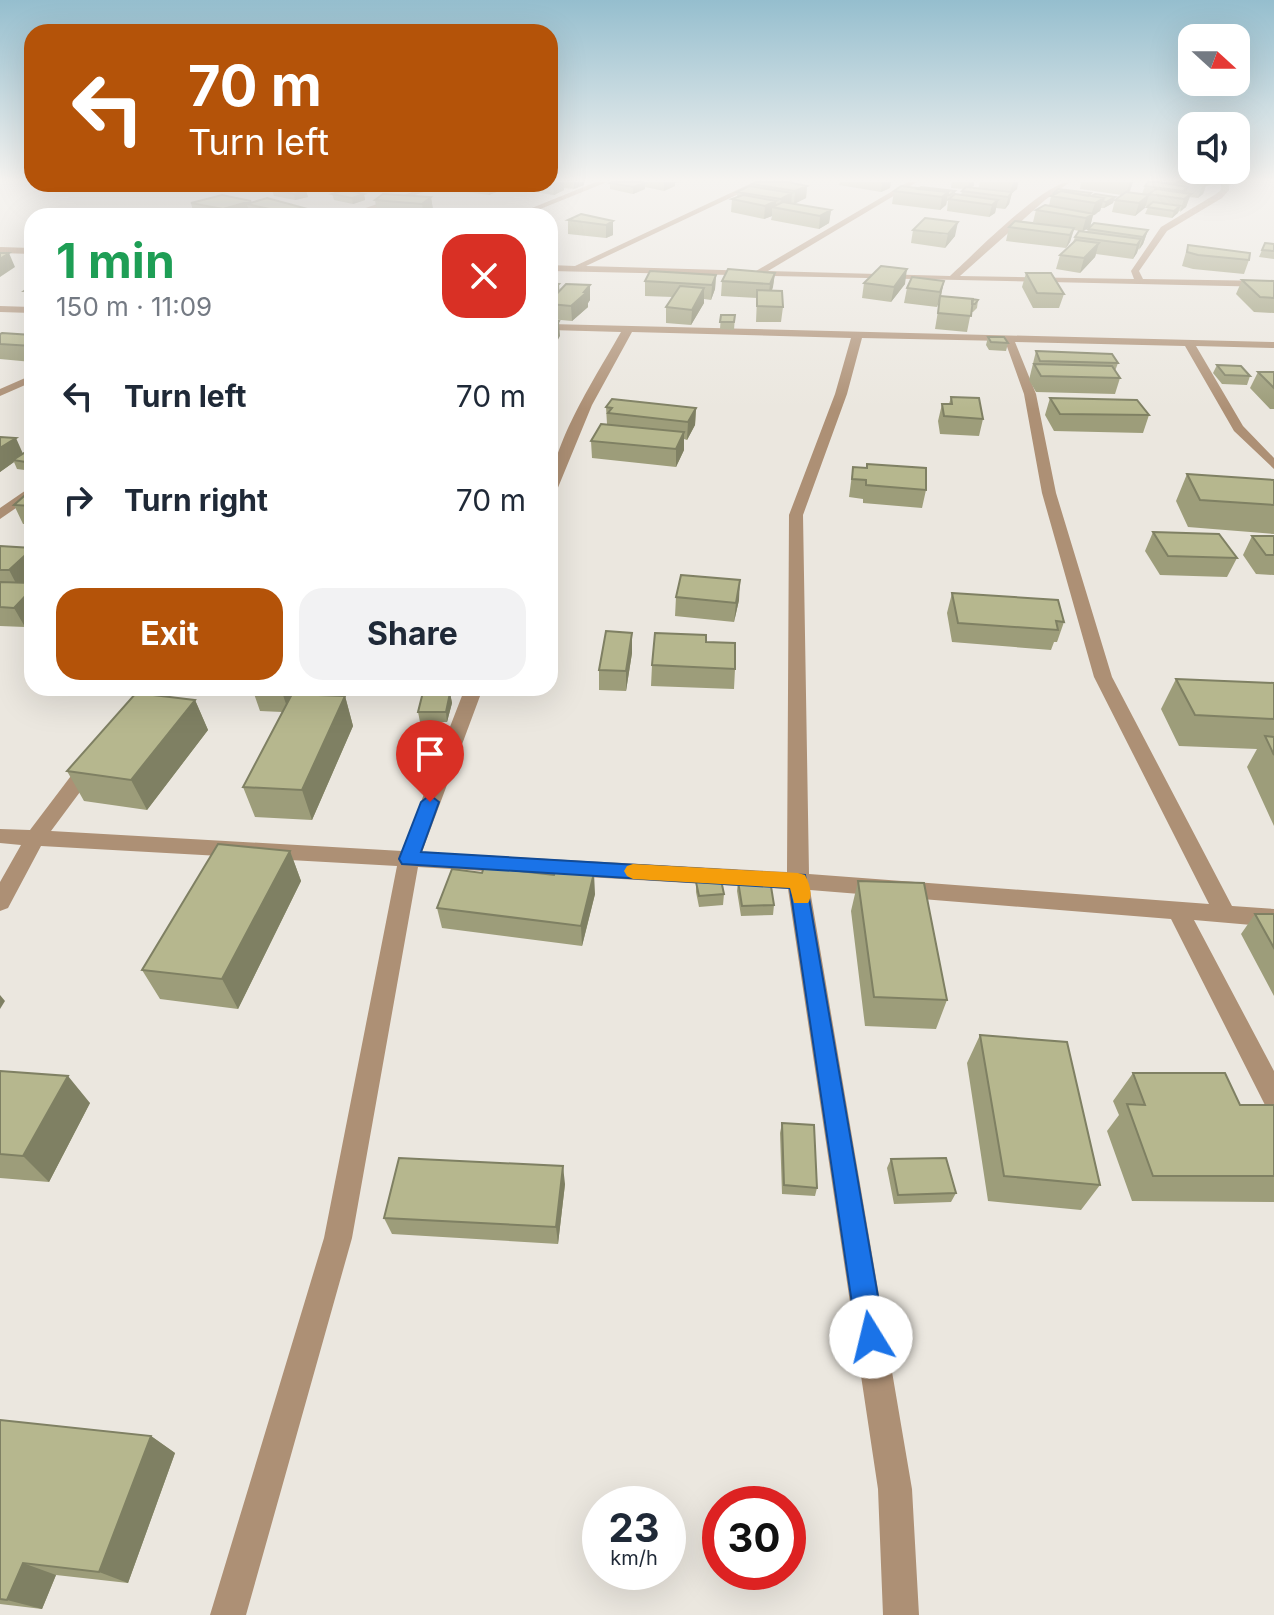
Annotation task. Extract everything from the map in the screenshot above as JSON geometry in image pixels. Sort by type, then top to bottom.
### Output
[{"type":"street","points":[[573,269],[598,257]]},
{"type":"street","points":[[760,272],[785,257]]},
{"type":"street","points":[[952,279],[976,257]]},
{"type":"street","points":[[1139,280],[1135,271],[1144,257]]},
{"type":"street","points":[[558,268],[1274,284]]},
{"type":"street","points":[[0,309],[24,310]]},
{"type":"street","points":[[558,327],[1274,345]]},
{"type":"street","points":[[558,471],[586,405],[627,331]]},
{"type":"street","points":[[857,336],[841,394],[796,515],[798,881],[895,1489],[901,1615]]},
{"type":"street","points":[[1009,338],[1030,394],[1049,493],[1103,677],[1225,914]]},
{"type":"street","points":[[1190,345],[1238,428],[1274,465]]},
{"type":"street","points":[[0,393],[24,382]]},
{"type":"street","points":[[0,515],[24,496]]},
{"type":"street","points":[[119,725],[142,696]]},
{"type":"street","points":[[228,1615],[338,1238],[409,859],[471,696]]},
{"type":"street","points":[[0,902],[35,838],[101,750]]},
{"type":"street","points":[[0,836],[798,881],[1274,918]]},
{"type":"street","points":[[1178,911],[1274,1097]]},
{"type":"building","points":[[881,266],[907,269],[894,287],[864,283]]},
{"type":"building","points":[[728,269],[775,273],[770,284],[722,281]]},
{"type":"building","points":[[650,271],[716,275],[712,285],[645,281]]},
{"type":"building","points":[[1026,273],[1051,273],[1064,294],[1037,293]]},
{"type":"building","points":[[912,277],[944,281],[940,292],[907,288]]},
{"type":"building","points":[[1242,280],[1274,281],[1274,298],[1260,297]]},
{"type":"building","points":[[566,284],[590,285],[584,292],[587,292],[571,306],[558,305],[558,292]]},
{"type":"building","points":[[680,286],[704,288],[692,310],[666,307]]},
{"type":"building","points":[[757,290],[782,291],[783,307],[757,306]]},
{"type":"building","points":[[940,296],[973,299],[971,316],[938,313]]},
{"type":"building","points":[[721,315],[735,315],[734,322],[720,322]]},
{"type":"building","points":[[0,334],[24,334],[24,346],[0,344]]},
{"type":"building","points":[[988,337],[1004,337],[1008,343],[991,342]]},
{"type":"building","points":[[1036,351],[1112,354],[1118,363],[1040,361]]},
{"type":"building","points":[[1034,364],[1112,366],[1120,378],[1041,376]]},
{"type":"building","points":[[1217,365],[1241,366],[1250,376],[1225,375]]},
{"type":"building","points":[[1258,372],[1274,372],[1274,388]]},
{"type":"building","points":[[951,397],[979,398],[983,419],[944,416],[942,404],[952,404]]},
{"type":"building","points":[[1050,398],[1137,400],[1149,415],[1060,414]]},
{"type":"building","points":[[612,399],[696,408],[688,422],[608,413],[612,408],[606,407]]},
{"type":"building","points":[[601,424],[684,432],[676,449],[591,441]]},
{"type":"building","points":[[0,437],[16,438],[0,448]]},
{"type":"building","points":[[24,453],[24,462],[13,460]]},
{"type":"building","points":[[867,464],[926,468],[926,490],[866,485],[866,480],[852,479],[853,467],[867,468]]},
{"type":"building","points":[[1187,474],[1274,480],[1274,505],[1200,500]]},
{"type":"building","points":[[24,496],[24,506],[14,505]]},
{"type":"building","points":[[1153,532],[1219,534],[1237,558],[1168,556]]},
{"type":"building","points":[[1252,536],[1274,536],[1274,555],[1266,555]]},
{"type":"building","points":[[0,546],[24,548],[24,556],[9,570],[0,570]]},
{"type":"building","points":[[681,575],[740,580],[736,603],[676,597]]},
{"type":"building","points":[[0,582],[24,583],[24,597],[14,608],[0,607]]},
{"type":"building","points":[[952,593],[1058,600],[1064,622],[1056,621],[1058,630],[958,623]]},
{"type":"building","points":[[606,631],[632,633],[626,671],[599,670]]},
{"type":"building","points":[[655,633],[706,635],[706,642],[735,643],[735,669],[652,665]]},
{"type":"building","points":[[1176,679],[1274,683],[1274,719],[1195,715]]},
{"type":"building","points":[[133,696],[195,700],[131,780],[67,771]]},
{"type":"building","points":[[291,696],[345,696],[302,790],[243,787]]},
{"type":"building","points":[[422,696],[449,696],[446,712],[418,712]]},
{"type":"building","points":[[1265,736],[1274,737],[1274,755]]},
{"type":"building","points":[[218,844],[290,851],[222,979],[142,970]]},
{"type":"building","points":[[484,867],[554,875],[556,868],[594,873],[581,926],[437,908],[452,869],[482,873]]},
{"type":"building","points":[[721,880],[724,894],[699,896],[696,882]]},
{"type":"building","points":[[770,880],[774,905],[742,906],[738,881]]},
{"type":"building","points":[[858,881],[924,883],[947,1000],[874,997]]},
{"type":"building","points":[[1255,914],[1274,914],[1274,948]]},
{"type":"building","points":[[980,1035],[1067,1042],[1100,1185],[1004,1176]]},
{"type":"building","points":[[0,1071],[68,1076],[23,1156],[0,1154]]},
{"type":"building","points":[[1133,1073],[1225,1073],[1240,1105],[1274,1105],[1274,1176],[1153,1176],[1127,1104],[1145,1105]]},
{"type":"building","points":[[782,1123],[814,1125],[817,1188],[784,1185]]},
{"type":"building","points":[[399,1158],[563,1166],[556,1227],[384,1218]]},
{"type":"building","points":[[946,1158],[956,1193],[898,1195],[891,1159]]},
{"type":"building","points":[[0,1420],[151,1436],[99,1572],[23,1563],[7,1600],[0,1599]]},
{"type":"slow traffic","points":[[633,871],[798,881],[801,898]]},
{"type":"route","points":[[430,802],[409,859],[798,881],[871,1337]]}]
